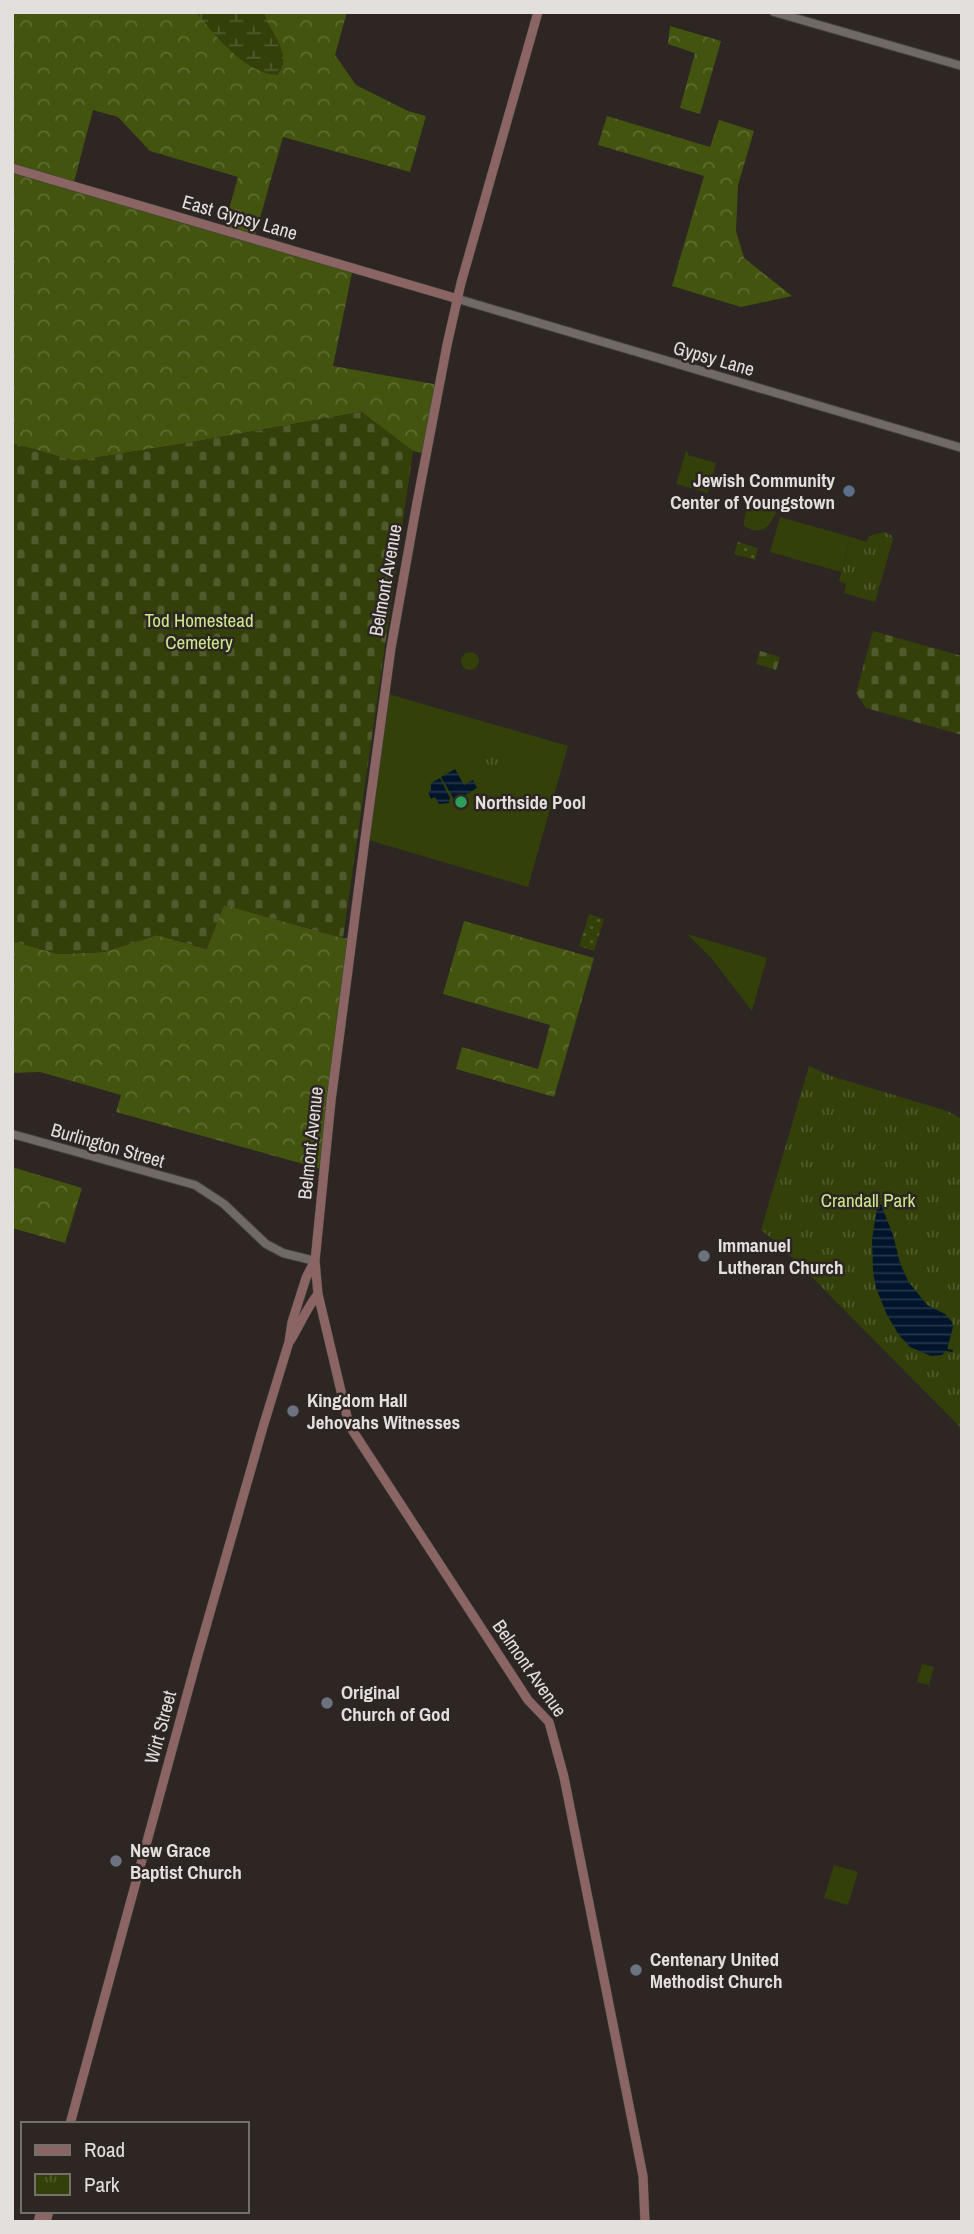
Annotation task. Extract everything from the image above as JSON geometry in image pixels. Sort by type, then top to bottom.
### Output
[{"type":"main road","name":"Belmont Avenue","points":[[538,12],[458,299],[439,385],[390,659],[330,1112],[315,1261],[318,1294],[349,1425],[528,1700],[550,1722],[562,1765],[643,2176],[645,2222]]},
{"type":"main road","name":"East Gypsy Lane","points":[[12,169],[458,299]]},
{"type":"main road","name":"Wirt Street","points":[[71,2122],[194,1671],[289,1342],[292,1322],[306,1278],[315,1261]]},
{"type":"main road","name":"Wirt Street","points":[[289,1342],[300,1326],[305,1310],[318,1294]]},
{"type":"street","points":[[774,12],[962,66]]},
{"type":"street","name":"Gypsy Lane","points":[[458,299],[962,448]]},
{"type":"street","name":"Burlington Street","points":[[12,1134],[195,1185],[224,1204],[266,1244],[283,1253],[315,1261]]},
{"type":"green space","points":[[12,12],[347,12],[335,55],[356,85],[408,111],[426,116],[410,172],[283,137],[254,239],[353,268],[333,366],[439,385],[426,454],[413,451],[361,412],[75,461],[12,443]],"holes":[[[93,110],[118,117],[150,151],[238,177],[223,230],[73,186]]]},
{"type":"green space","points":[[196,12],[264,12],[282,52],[282,67],[277,75],[265,73],[242,61],[221,42]]},
{"type":"green space","points":[[670,26],[721,41],[700,114],[680,108],[695,53],[668,44]]},
{"type":"green space","points":[[607,116],[710,147],[719,120],[754,131],[738,185],[736,231],[744,258],[792,296],[741,307],[672,286],[704,176],[598,145]]},
{"type":"green space","name":"Tod Homestead Cemetery","points":[[362,412],[413,451],[343,938],[224,905],[207,949],[157,935],[104,952],[58,954],[12,941],[12,443],[75,461]]},
{"type":"green space","points":[[686,451],[688,455],[716,463],[708,493],[676,484]]},
{"type":"green space","points":[[782,499],[773,519],[764,529],[752,530],[744,526],[744,517],[750,507],[760,502]]},
{"type":"green space","points":[[780,517],[851,537],[841,572],[770,552]]},
{"type":"green space","points":[[884,532],[893,539],[875,602],[844,593],[846,584],[839,581],[851,537],[867,542],[869,536]]},
{"type":"green space","points":[[738,542],[758,548],[755,560],[734,554]]},
{"type":"green space","points":[[873,631],[962,656],[962,735],[866,708],[856,693]]},
{"type":"green space","points":[[760,651],[780,657],[776,670],[756,664]]},
{"type":"green space","points":[[470,652],[476,655],[479,661],[476,667],[470,670],[464,667],[461,661],[464,655]]},
{"type":"green space","name":"Northside Pool","points":[[385,693],[568,746],[528,887],[365,839]]},
{"type":"green space","points":[[495,751],[510,775],[498,782],[484,758]]},
{"type":"green space","points":[[224,905],[352,939],[325,1170],[116,1112],[121,1095],[40,1072],[12,1073],[12,941],[58,954],[104,952],[157,935],[206,949]]},
{"type":"green space","points":[[589,914],[604,919],[594,951],[579,946]]},
{"type":"green space","points":[[464,921],[594,958],[554,1097],[456,1069],[462,1047],[538,1069],[550,1025],[443,994]]},
{"type":"green space","points":[[687,934],[767,958],[752,1011],[711,958]]},
{"type":"green space","name":"Crandall Park","points":[[809,1066],[831,1076],[947,1111],[962,1119],[962,1429],[781,1246],[761,1230]]},
{"type":"green space","points":[[12,1167],[82,1188],[65,1243],[12,1228]]},
{"type":"green space","points":[[922,1664],[934,1667],[929,1685],[917,1682]]},
{"type":"green space","points":[[834,1865],[858,1872],[848,1905],[824,1898]]},
{"type":"water","points":[[455,769],[464,785],[473,780],[477,788],[455,801],[441,777]]},
{"type":"water","points":[[440,778],[450,798],[449,803],[439,804],[435,797],[431,799],[428,792],[431,790],[431,783]]},
{"type":"water","points":[[878,1202],[893,1235],[908,1281],[927,1305],[945,1314],[952,1322],[947,1350],[942,1355],[931,1356],[910,1347],[887,1315],[876,1288],[873,1271],[872,1239]]},
{"type":"waterway","points":[[947,1350],[952,1351]]},
{"type":"place","name":"Jewish Community Center of Youngstown","points":[[849,491]]},
{"type":"place","name":"Northside Pool","points":[[461,802]]},
{"type":"place","name":"Immanuel Lutheran Church","points":[[704,1256]]},
{"type":"place","name":"Kingdom Hall Jehovahs Witnesses","points":[[293,1411]]},
{"type":"place","name":"Original Church of God","points":[[327,1703]]},
{"type":"place","name":"New Grace Baptist Church","points":[[116,1861]]},
{"type":"place","name":"Centenary United Methodist Church","points":[[636,1970]]}]
